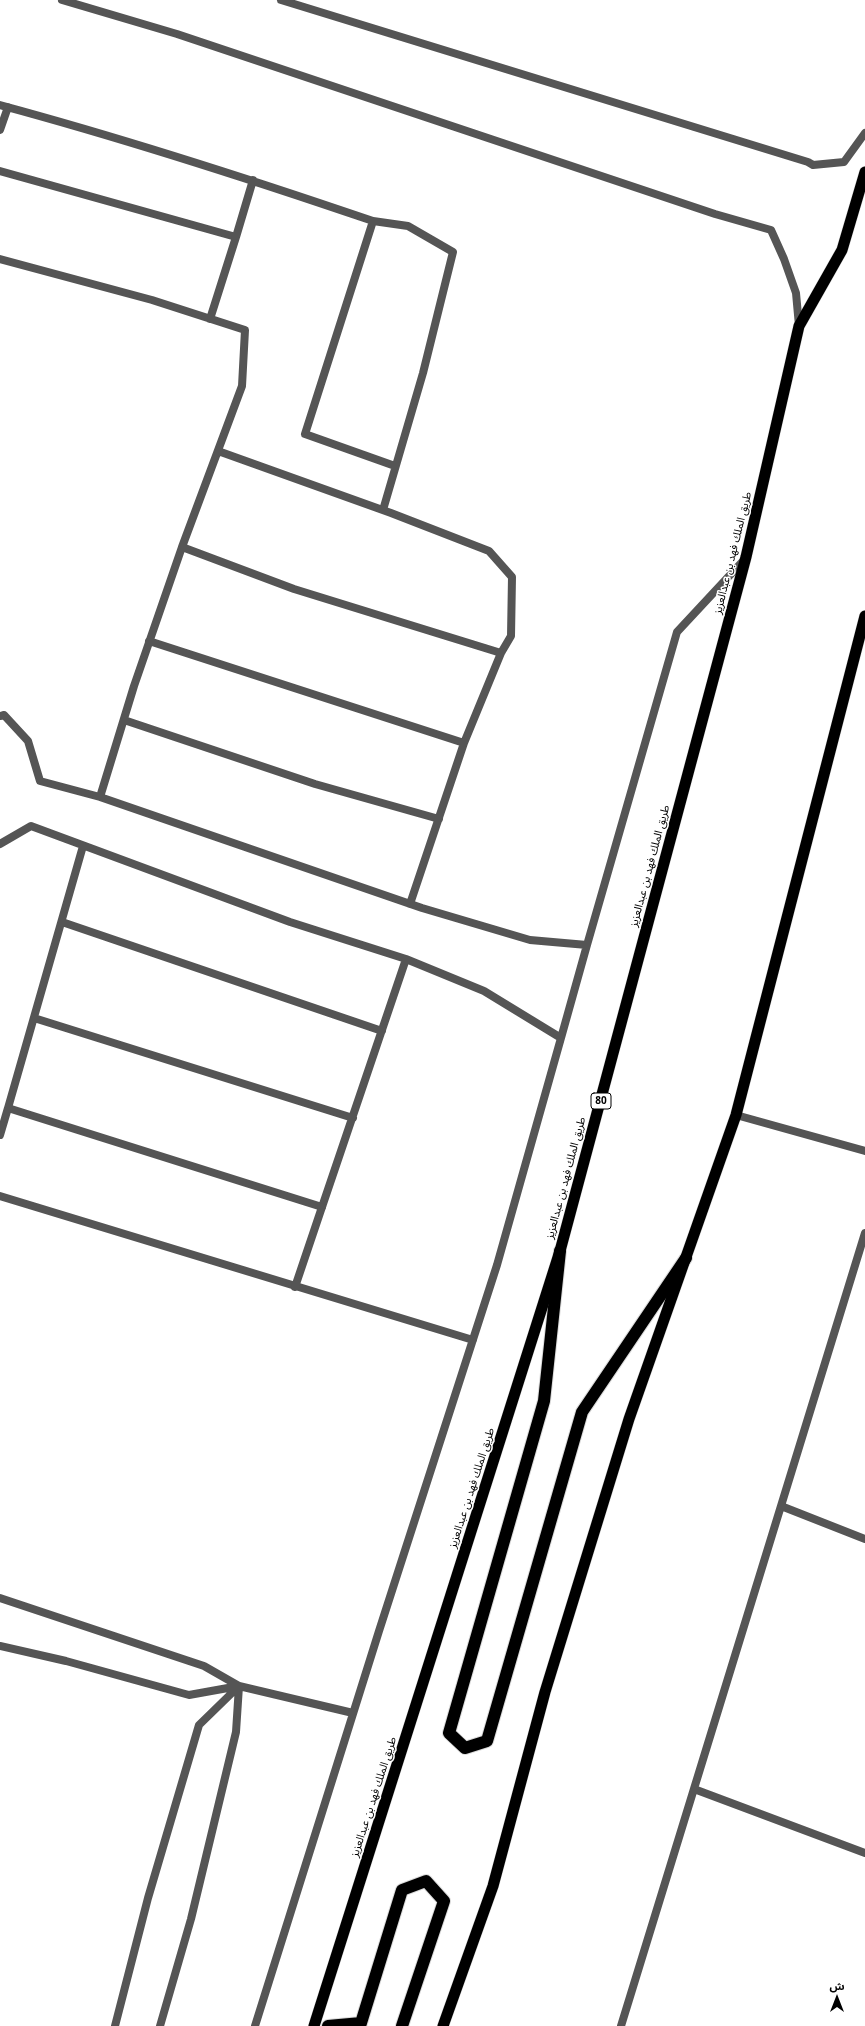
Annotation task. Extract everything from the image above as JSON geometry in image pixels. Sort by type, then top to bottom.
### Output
[{"type":"highway","name":"طريق الملك فهد بن عبدالعزيز","points":[[314,2026],[560,1251],[746,558],[799,326],[842,250],[865,172]]},
{"type":"highway","points":[[443,2026],[493,1886],[545,1692],[629,1419],[736,1115],[865,616]]},
{"type":"highway","points":[[560,1251],[544,1401],[449,1733],[465,1748],[487,1740],[582,1412],[686,1258]]},
{"type":"highway","points":[[328,2026],[361,2023],[402,1890],[426,1881],[444,1901],[402,2026]]},
{"type":"street","points":[[62,0],[177,34],[715,214],[771,230],[784,259],[796,293],[799,326]]},
{"type":"street","points":[[281,0],[800,160],[812,165],[844,162],[865,133]]},
{"type":"street","points":[[0,130],[4,106],[134,142],[254,180],[373,221],[408,226],[453,252],[422,373],[382,510]]},
{"type":"street","points":[[0,171],[236,237]]},
{"type":"street","points":[[210,318],[254,180]]},
{"type":"street","points":[[373,221],[305,434],[395,466]]},
{"type":"street","points":[[0,259],[152,300],[245,330],[242,386],[182,547],[149,641],[100,797]]},
{"type":"street","points":[[218,451],[382,510],[489,551],[512,577],[511,636],[501,653],[464,743],[410,904]]},
{"type":"street","points":[[182,547],[294,589],[501,653]]},
{"type":"street","points":[[255,2026],[353,1713],[497,1265],[677,632],[746,558]]},
{"type":"street","points":[[149,641],[464,743]]},
{"type":"street","points":[[0,716],[4,715],[28,741],[40,781],[100,797],[410,904],[530,940],[587,945]]},
{"type":"street","points":[[124,720],[315,784],[439,819]]},
{"type":"street","points":[[0,844],[31,826],[290,922],[406,959],[484,991],[561,1038]]},
{"type":"street","points":[[0,1135],[84,846]]},
{"type":"street","points":[[62,922],[382,1031]]},
{"type":"street","points":[[295,1287],[406,959]]},
{"type":"street","points":[[34,1018],[353,1118]]},
{"type":"street","points":[[8,1108],[322,1207]]},
{"type":"street","points":[[736,1115],[865,1151]]},
{"type":"street","points":[[0,1196],[473,1340]]},
{"type":"street","points":[[621,2026],[865,1233]]},
{"type":"street","points":[[781,1506],[865,1539]]},
{"type":"street","points":[[0,1598],[204,1666],[239,1686],[353,1713]]},
{"type":"street","points":[[0,1646],[66,1661],[189,1695],[239,1686]]},
{"type":"street","points":[[115,2026],[148,1898],[199,1725],[239,1686]]},
{"type":"street","points":[[160,2026],[191,1919],[236,1732],[239,1686]]},
{"type":"street","points":[[694,1788],[865,1852]]}]
